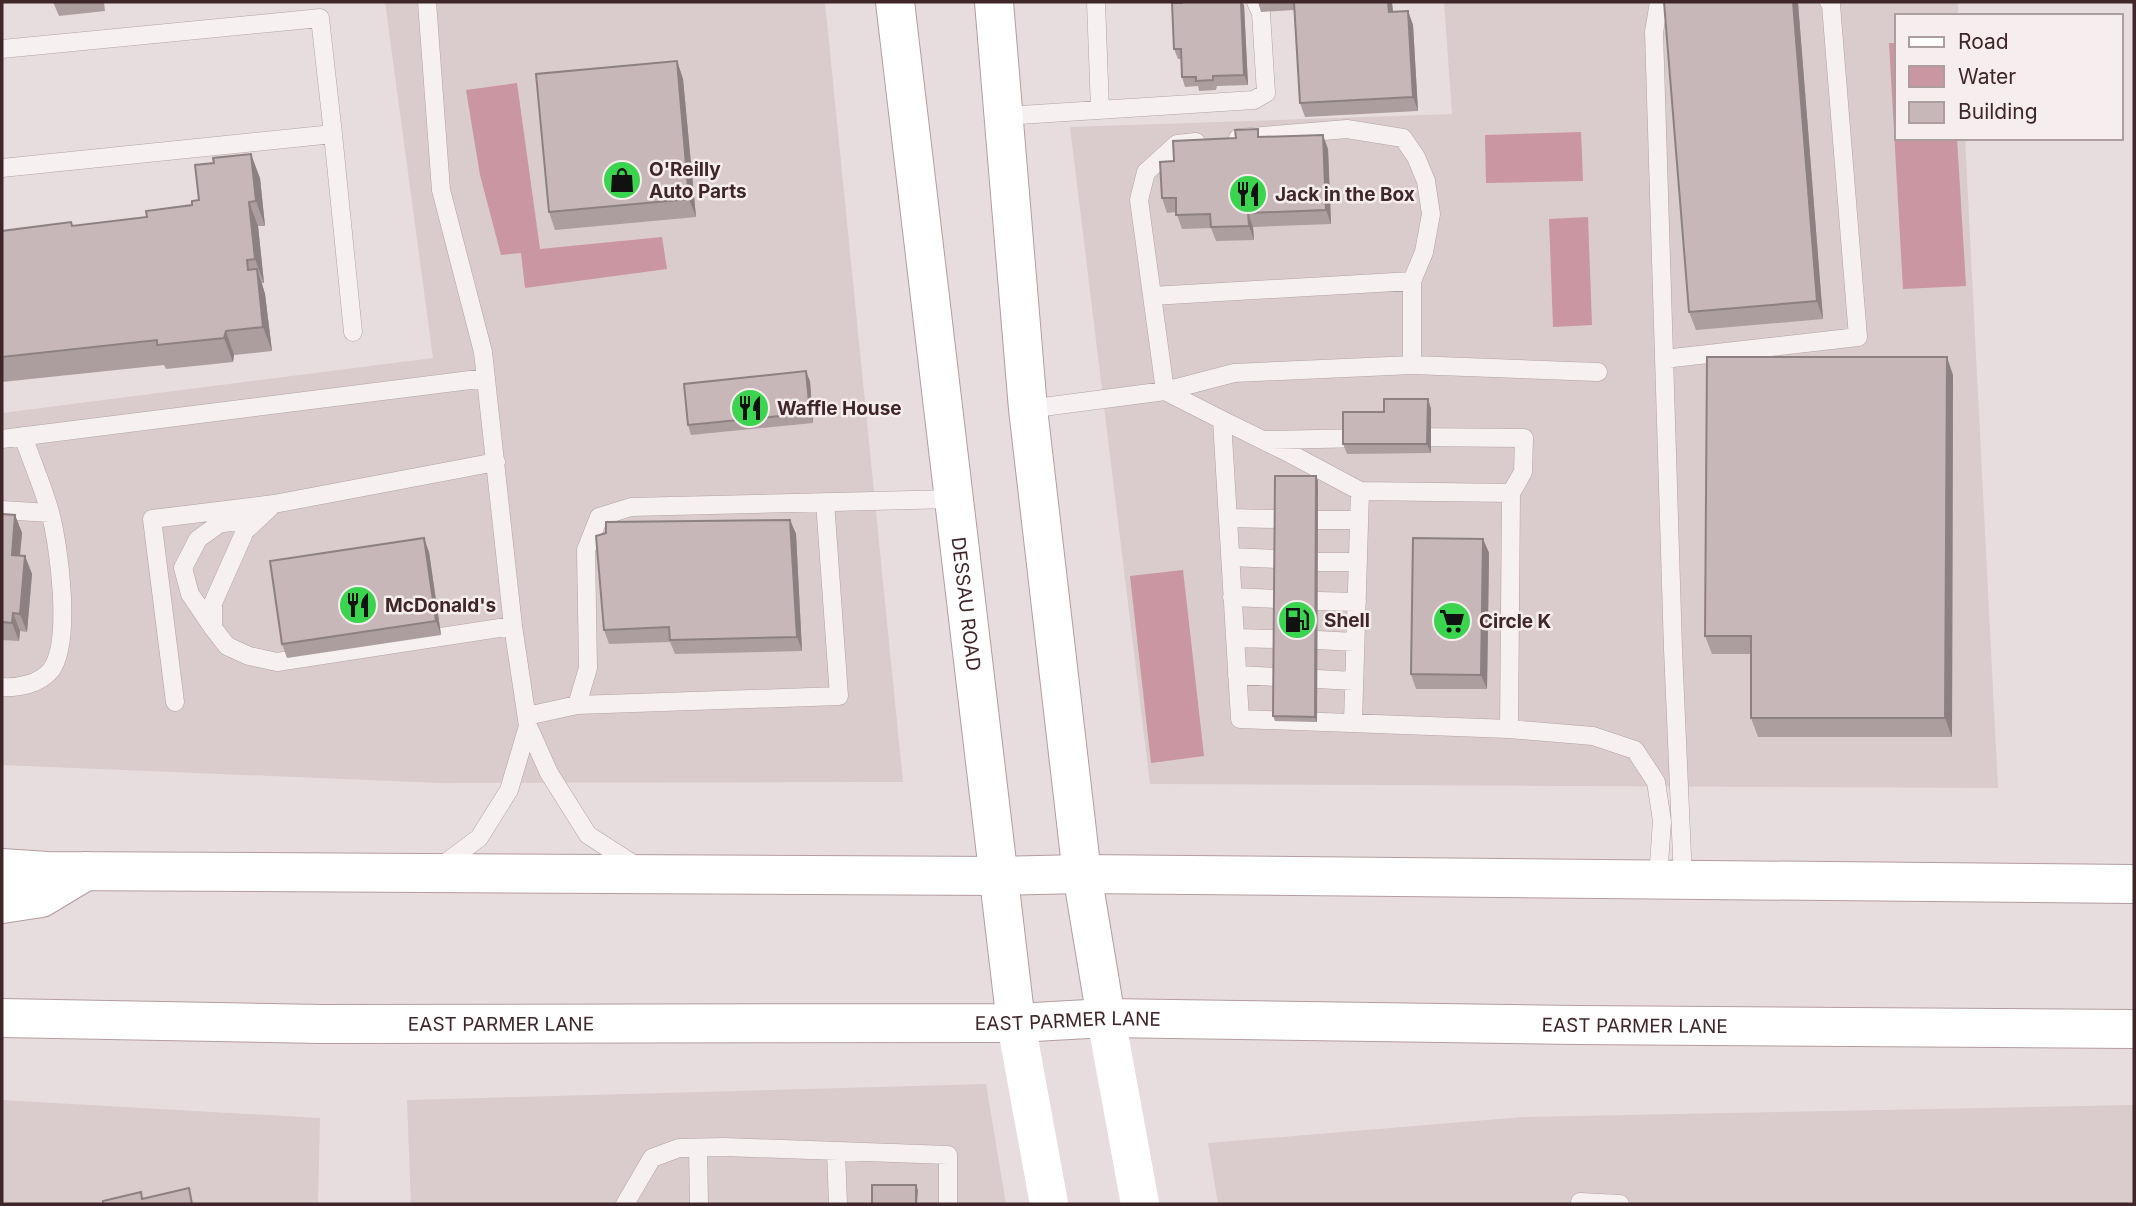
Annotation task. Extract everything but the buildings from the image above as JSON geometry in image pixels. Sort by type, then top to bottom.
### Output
[{"type":"main road","name":"DESSAU ROAD","points":[[895,2],[1016,1023],[1049,1204]]},
{"type":"main road","points":[[994,2],[1028,409],[1082,874],[1140,1204]]},
{"type":"main road","points":[[2,868],[47,871],[998,876],[1082,874],[2134,884]]},
{"type":"main road","points":[[2,904],[41,898],[86,871]]},
{"type":"main road","name":"EAST PARMER LANE","points":[[2,1018],[322,1024],[1016,1023],[1106,1018],[1577,1025],[2134,1028]]},
{"type":"lane","points":[[427,2],[440,190],[483,352],[513,626],[527,721],[549,773],[588,835],[649,874]]},
{"type":"lane","points":[[1096,2],[1100,110]]},
{"type":"lane","points":[[1003,116],[1254,100],[1266,93],[1261,13],[1256,2]]},
{"type":"lane","points":[[1660,2],[1654,32],[1672,635],[1671,878]]},
{"type":"lane","points":[[1664,359],[1858,337],[1829,2]]},
{"type":"lane","points":[[2,50],[320,18],[353,332]]},
{"type":"lane","points":[[1165,391],[1139,200],[1146,172],[1177,144],[1347,129],[1403,138],[1416,157],[1426,181],[1432,214],[1424,252],[1412,281],[1412,365]]},
{"type":"lane","points":[[2,168],[333,134]]},
{"type":"lane","points":[[1152,296],[1412,281]]},
{"type":"lane","points":[[1028,409],[1165,391],[1234,373],[1412,365],[1598,372]]},
{"type":"lane","points":[[2,439],[486,378]]},
{"type":"lane","points":[[1165,391],[1360,491],[1511,493]]},
{"type":"lane","points":[[1222,420],[1240,719],[1509,729],[1593,736],[1635,750],[1656,782],[1671,878]]},
{"type":"lane","points":[[2,687],[35,682],[51,670],[60,647],[63,596],[50,513],[23,436]]},
{"type":"lane","points":[[1262,440],[1431,436],[1524,438],[1523,472],[1511,493],[1509,729]]},
{"type":"lane","points":[[175,702],[152,519],[274,504],[496,462]]},
{"type":"lane","points":[[1353,722],[1360,491]]},
{"type":"lane","points":[[577,705],[588,668],[586,550],[599,517],[631,507],[953,499]]},
{"type":"lane","points":[[527,721],[577,705],[839,696],[825,502]]},
{"type":"lane","points":[[213,628],[213,603],[245,531],[274,504]]},
{"type":"lane","points":[[2,510],[50,513]]},
{"type":"lane","points":[[259,517],[219,524],[198,539],[183,568],[190,594],[213,628],[227,646],[249,656],[277,662],[513,626]]},
{"type":"lane","points":[[1228,518],[1277,519]]},
{"type":"lane","points":[[1317,520],[1359,520]]},
{"type":"lane","points":[[1230,557],[1277,559]]},
{"type":"lane","points":[[1317,562],[1358,562]]},
{"type":"lane","points":[[1232,597],[1276,599]]},
{"type":"lane","points":[[1318,601],[1357,602]]},
{"type":"lane","points":[[1235,638],[1276,639]]},
{"type":"lane","points":[[1317,640],[1356,642]]},
{"type":"lane","points":[[1237,675],[1276,677]]},
{"type":"lane","points":[[1317,679],[1354,681]]},
{"type":"lane","points":[[432,873],[479,838],[509,790],[527,721]]},
{"type":"lane","points":[[625,1204],[652,1158],[680,1148],[948,1155],[948,1204]]},
{"type":"lane","points":[[698,1148],[699,1204]]},
{"type":"lane","points":[[836,1151],[838,1204]]},
{"type":"lane","points":[[1580,1202],[1619,1204]]},
{"type":"shaded area","points":[[385,2],[825,2],[903,782],[440,783],[2,765],[2,413],[433,358]]},
{"type":"shaded area","points":[[1444,2],[1958,2],[1958,14],[1895,14],[1895,140],[1965,140],[1998,788],[1150,784],[1070,127],[1452,114]]},
{"type":"shaded area","points":[[986,1084],[1006,1204],[411,1204],[407,1100]]},
{"type":"shaded area","points":[[2,1100],[320,1118],[318,1204],[2,1204]]},
{"type":"shaded area","points":[[2134,1105],[2134,1204],[1218,1204],[1208,1143],[1523,1117]]},
{"type":"water","points":[[1889,43],[1895,43],[1895,140],[1957,140],[1966,286],[1903,289]]},
{"type":"water","points":[[517,83],[540,249],[662,237],[667,269],[525,288],[521,253],[501,255],[480,175],[466,90]]},
{"type":"water","points":[[1581,132],[1583,181],[1486,183],[1485,135]]},
{"type":"water","points":[[1588,217],[1592,325],[1553,327],[1549,219]]},
{"type":"water","points":[[1183,570],[1204,756],[1151,763],[1130,576]]},
{"type":"place","name":"O'Reilly Auto Parts","points":[[622,180]]},
{"type":"place","name":"Jack in the Box","points":[[1248,194]]},
{"type":"place","name":"Waffle House","points":[[750,408]]},
{"type":"place","name":"McDonald's","points":[[358,605]]},
{"type":"place","name":"Shell","points":[[1297,620]]},
{"type":"place","name":"Circle K","points":[[1452,621]]}]
